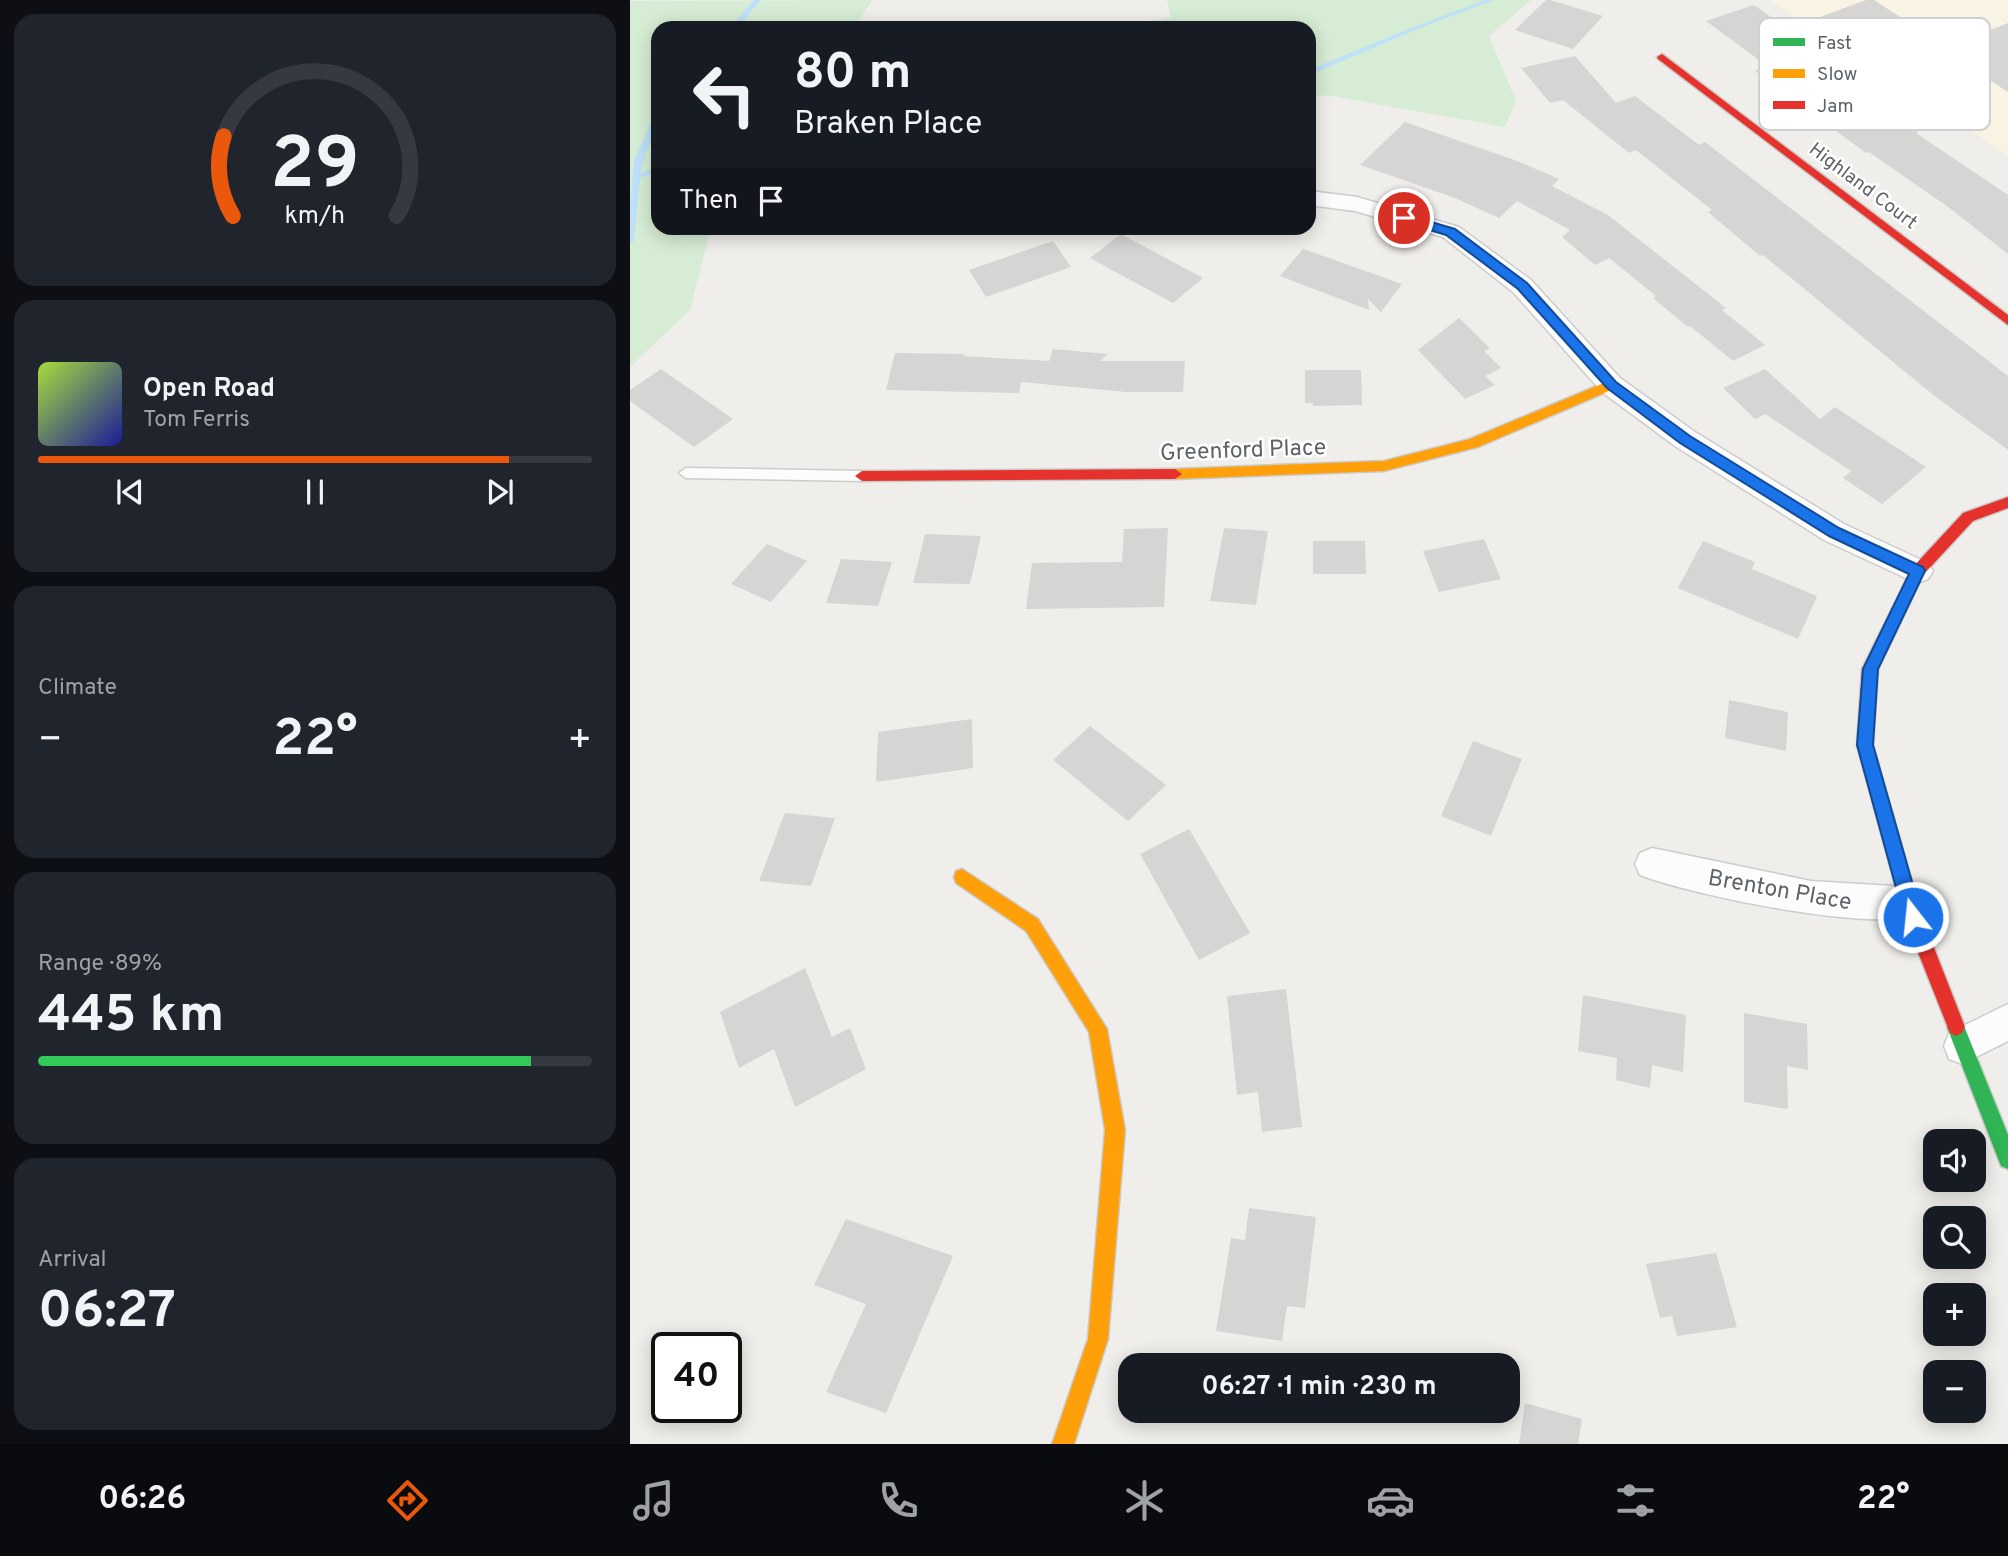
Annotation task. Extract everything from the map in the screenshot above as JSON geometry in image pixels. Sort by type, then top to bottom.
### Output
[{"type":"street","name":"Highland Court","points":[[1662,57],[2008,321]]},
{"type":"street","points":[[1316,199],[1357,204],[1451,232],[1522,286],[1611,385],[1685,439],[1834,532],[1918,571]]},
{"type":"street","name":"Greenford Place","points":[[862,476],[1232,474],[1384,466],[1473,443],[1611,385]]},
{"type":"street","points":[[2008,502],[1968,517],[1918,571],[1870,669],[1865,745],[1909,903],[1962,1046],[2008,1159]]},
{"type":"street","name":"Brenton Place","points":[[1652,864],[1793,895],[1866,905],[1909,903]]},
{"type":"street","points":[[962,877],[1032,925],[1098,1029],[1115,1130],[1098,1339],[1063,1444]]},
{"type":"street","points":[[1962,1046],[2008,1022]]},
{"type":"lane","points":[[687,473],[862,476]]},
{"type":"shaded area","points":[[1769,0],[2008,0],[2008,155],[1969,130],[1990,130],[1990,18],[1797,18]]},
{"type":"green space","points":[[872,0],[858,21],[651,21],[651,235],[709,235],[690,310],[630,367],[630,1]]},
{"type":"green space","points":[[1167,0],[1531,0],[1489,36],[1516,101],[1505,127],[1316,95],[1316,21],[1148,21],[1171,17]]},
{"type":"building","points":[[1546,0],[1603,16],[1573,49],[1515,30]]},
{"type":"building","points":[[1866,0],[1874,0],[1902,18],[1818,18]]},
{"type":"building","points":[[1754,5],[1772,18],[1759,18],[1759,60],[1706,21]]},
{"type":"building","points":[[2008,23],[2008,92],[1990,80],[1990,30]]},
{"type":"building","points":[[1575,56],[1616,103],[1635,96],[1699,145],[1705,142],[2008,376],[2008,450],[1932,394],[1763,255],[1760,256],[1708,212],[1712,210],[1636,150],[1629,153],[1563,100],[1550,103],[1521,68]]},
{"type":"building","points":[[1405,122],[1520,162],[1559,179],[1552,186],[1608,215],[1726,308],[1722,310],[1765,345],[1733,361],[1653,298],[1656,296],[1609,258],[1595,265],[1562,237],[1570,230],[1517,201],[1499,218],[1455,198],[1360,165]]},
{"type":"building","points":[[1835,130],[1915,130],[2008,195],[2008,254],[1951,209],[1869,152],[1866,153]]},
{"type":"building","points":[[1123,235],[1203,278],[1173,303],[1090,258]]},
{"type":"building","points":[[1053,241],[1071,267],[986,297],[969,270]]},
{"type":"building","points":[[1303,249],[1402,284],[1381,312],[1368,299],[1369,310],[1280,276]]},
{"type":"building","points":[[1459,318],[1490,348],[1484,351],[1501,368],[1485,376],[1495,385],[1465,399],[1418,350]]},
{"type":"building","points":[[1053,349],[1108,354],[1100,361],[1185,361],[1183,392],[1126,392],[1021,382],[1019,393],[886,390],[895,353],[964,354],[963,356],[1049,361]]},
{"type":"building","points":[[661,369],[733,419],[694,447],[630,401],[630,390]]},
{"type":"building","points":[[1765,369],[1820,419],[1835,407],[1926,467],[1882,504],[1843,478],[1851,471],[1765,414],[1755,419],[1723,388]]},
{"type":"building","points":[[1305,370],[1361,370],[1362,405],[1313,406],[1313,403],[1305,403]]},
{"type":"building","points":[[1168,528],[1164,607],[1026,609],[1032,563],[1122,562],[1124,529]]},
{"type":"building","points":[[1224,528],[1268,531],[1256,605],[1210,601]]},
{"type":"building","points":[[925,534],[981,536],[970,584],[913,583]]},
{"type":"building","points":[[1484,539],[1501,579],[1439,592],[1423,551]]},
{"type":"building","points":[[1313,541],[1365,541],[1366,574],[1313,574]]},
{"type":"building","points":[[1703,541],[1755,562],[1752,569],[1817,596],[1798,639],[1678,588]]},
{"type":"building","points":[[767,544],[807,561],[771,602],[731,584]]},
{"type":"building","points":[[841,559],[892,562],[878,606],[826,603]]},
{"type":"building","points":[[1729,700],[1788,712],[1786,751],[1725,738]]},
{"type":"building","points":[[972,719],[973,768],[876,782],[878,732]]},
{"type":"building","points":[[1090,726],[1166,785],[1128,821],[1053,760]]},
{"type":"building","points":[[1473,741],[1522,759],[1491,836],[1441,816]]},
{"type":"building","points":[[785,813],[835,818],[811,886],[759,881]]},
{"type":"building","points":[[1189,829],[1250,933],[1199,960],[1140,854]]},
{"type":"building","points":[[805,968],[832,1037],[850,1028],[866,1069],[795,1107],[774,1049],[739,1068],[720,1012]]},
{"type":"building","points":[[1286,989],[1302,1127],[1262,1132],[1258,1092],[1237,1095],[1227,996]]},
{"type":"building","points":[[1583,995],[1686,1015],[1683,1072],[1652,1065],[1650,1088],[1616,1080],[1617,1058],[1578,1051]]},
{"type":"building","points":[[1744,1013],[1807,1024],[1808,1070],[1787,1066],[1788,1109],[1744,1102]]},
{"type":"building","points":[[1249,1208],[1316,1217],[1305,1308],[1287,1306],[1282,1341],[1216,1331],[1231,1238],[1245,1240]]},
{"type":"building","points":[[846,1219],[953,1256],[886,1413],[826,1392],[866,1304],[814,1285]]},
{"type":"building","points":[[1716,1253],[1737,1327],[1677,1336],[1672,1316],[1660,1318],[1646,1264]]},
{"type":"building","points":[[1525,1403],[1582,1419],[1578,1444],[1519,1444]]},
{"type":"waterway","points":[[739,21],[758,0]]},
{"type":"waterway","points":[[1316,70],[1491,0]]},
{"type":"waterway","points":[[636,177],[638,160],[651,131]]},
{"type":"waterway","points":[[636,177],[651,172]]},
{"type":"waterway","points":[[630,241],[636,177]]},
{"type":"traffic: fast","points":[[1956,1027],[2008,1159]]},
{"type":"traffic: slow","points":[[1175,474],[1384,466],[1473,443],[1611,385]]},
{"type":"traffic: slow","points":[[962,877],[1032,925],[1098,1029],[1115,1130],[1098,1339],[1063,1444]]},
{"type":"traffic: jam","points":[[1662,57],[2008,321]]},
{"type":"traffic: jam","points":[[862,476],[1175,474]]},
{"type":"traffic: jam","points":[[1956,1027],[1913,917],[1865,745],[1870,669],[1918,571],[1968,517],[2008,502]]},
{"type":"route","points":[[1404,218],[1451,232],[1522,286],[1611,385],[1685,439],[1834,532],[1918,571],[1870,669],[1865,745],[1913,917]]}]
